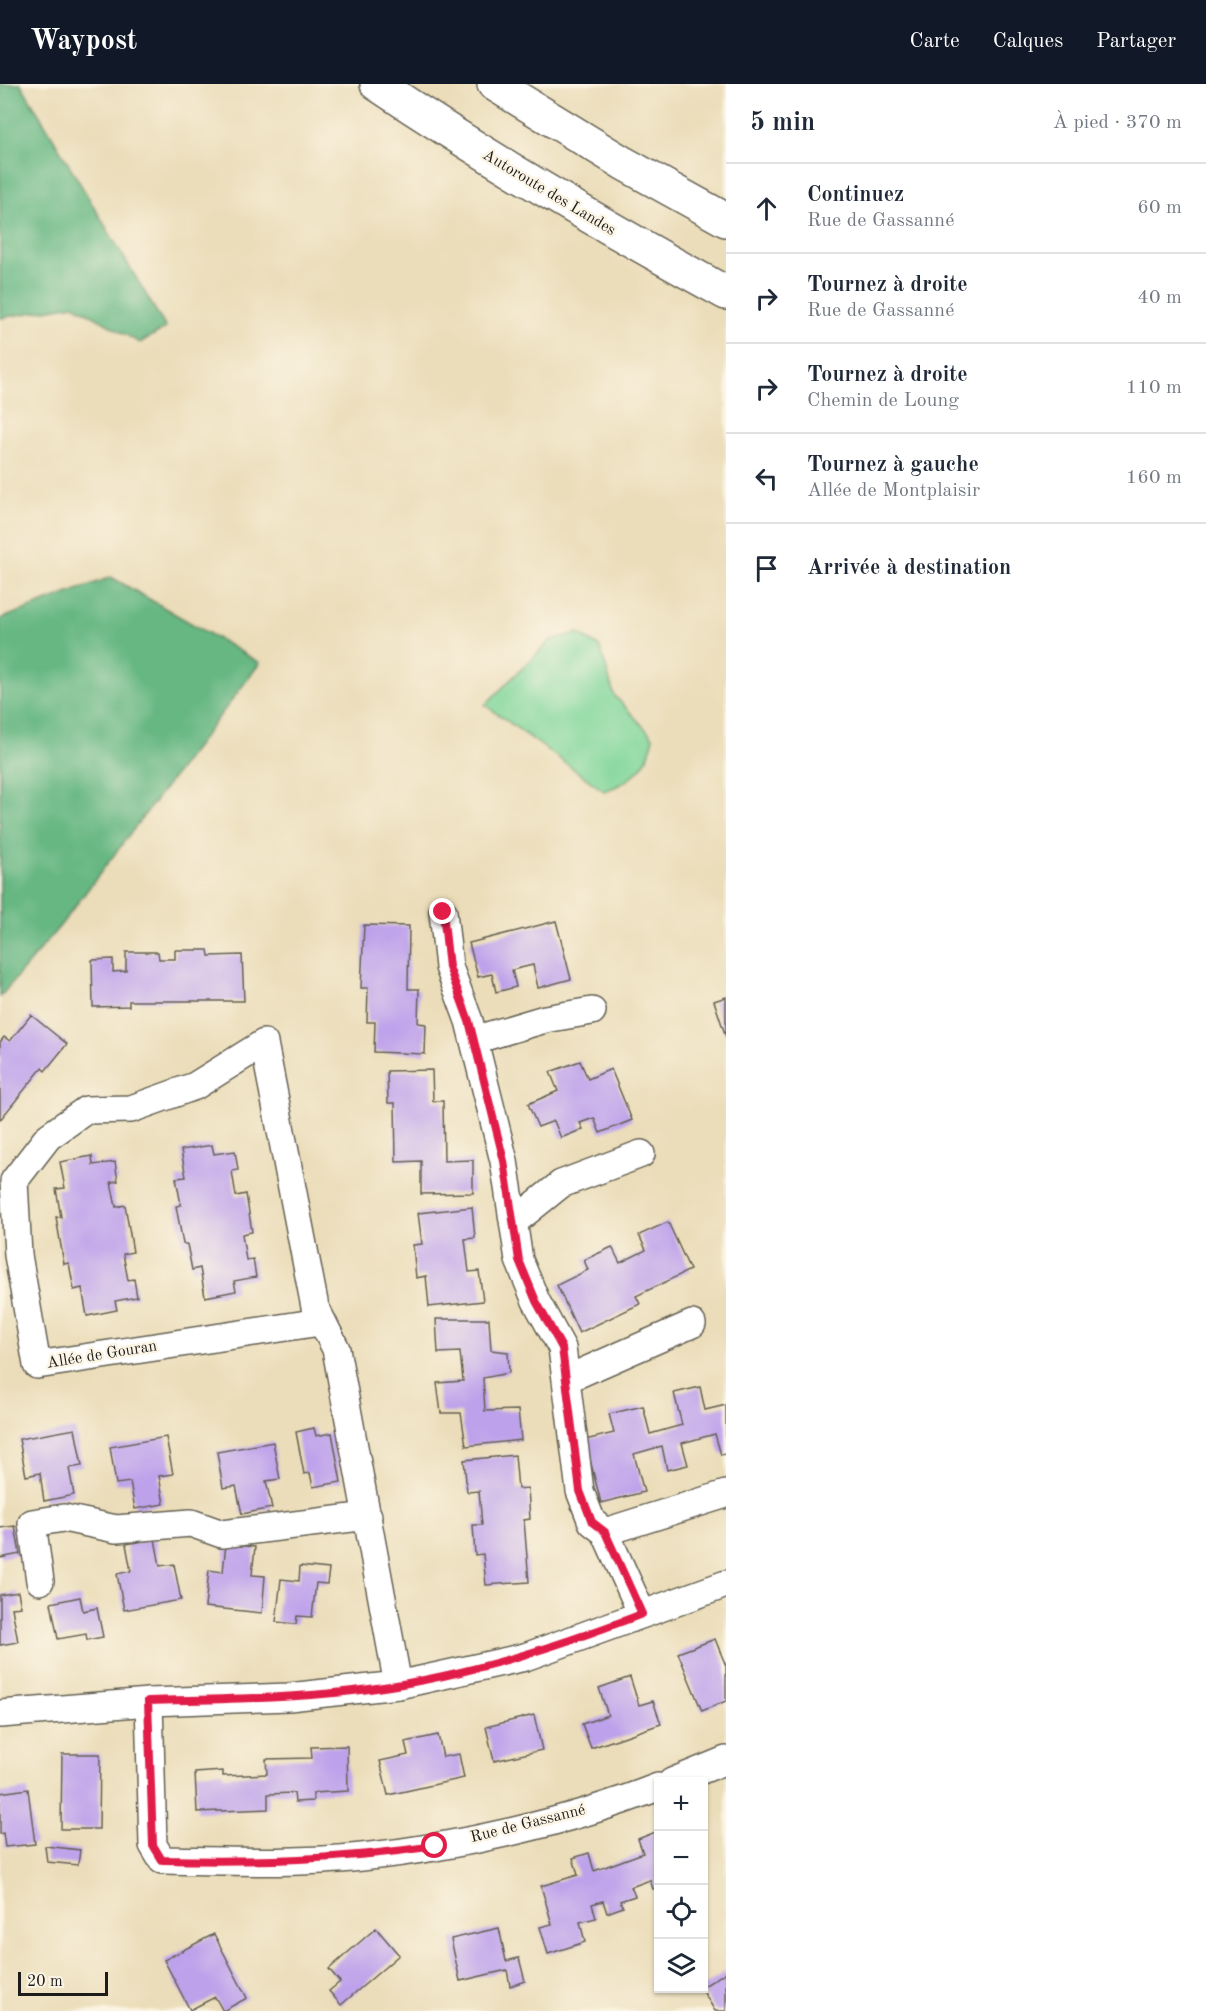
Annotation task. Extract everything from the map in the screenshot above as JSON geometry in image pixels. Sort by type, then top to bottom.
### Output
[{"type":"highway","name":"Autoroute des Landes","points":[[377,84],[583,215],[726,293]]},
{"type":"highway","points":[[494,84],[623,163],[726,220]]},
{"type":"street","points":[[443,912],[449,967],[474,1040],[515,1221],[519,1260],[536,1301],[562,1348],[580,1491],[592,1522],[605,1532],[642,1614]]},
{"type":"street","points":[[474,1040],[545,1019],[592,1011]]},
{"type":"street","name":"Allée de Gouran","points":[[320,1322],[37,1365],[18,1255],[14,1181],[48,1137],[86,1110],[131,1109],[195,1086],[264,1043],[315,1307],[320,1322],[336,1349],[398,1685]]},
{"type":"street","points":[[515,1221],[561,1184],[641,1154]]},
{"type":"street","points":[[567,1379],[692,1324]]},
{"type":"street","points":[[605,1532],[726,1494]]},
{"type":"street","points":[[40,1581],[32,1523],[64,1518],[116,1529],[191,1523],[222,1534],[368,1516]]},
{"type":"street","points":[[0,1714],[148,1701],[288,1697],[398,1685],[525,1657],[726,1584]]},
{"type":"street","name":"Rue de Gassanné","points":[[148,1701],[153,1845],[162,1860],[261,1862],[362,1857],[435,1846],[519,1829],[654,1788]]},
{"type":"street","points":[[684,1777],[726,1760]]},
{"type":"green space","points":[[0,84],[21,84],[166,328],[140,343],[74,305],[0,318]]},
{"type":"green space","points":[[111,577],[260,663],[60,926],[0,997],[0,619]]},
{"type":"green space","points":[[578,633],[600,647],[614,695],[653,737],[648,756],[637,772],[622,783],[604,791],[485,705],[551,640]]},
{"type":"building","points":[[556,921],[571,979],[538,988],[533,965],[512,970],[516,987],[496,992],[492,974],[478,977],[469,943]]},
{"type":"building","points":[[364,925],[409,926],[408,989],[419,989],[418,1023],[426,1024],[425,1054],[374,1052],[375,1022],[367,1022],[368,988],[361,988]]},
{"type":"building","points":[[175,950],[208,950],[209,956],[242,955],[244,1001],[129,1001],[129,1006],[93,1007],[92,960],[113,959],[113,972],[126,971],[126,952],[158,952],[159,959],[175,959]]},
{"type":"building","points":[[726,997],[726,1037],[714,1001]]},
{"type":"building","points":[[31,1015],[67,1044],[45,1071],[42,1068],[0,1120],[0,1042],[4,1037],[10,1041]]},
{"type":"building","points":[[580,1061],[588,1079],[611,1069],[632,1120],[600,1133],[594,1118],[580,1123],[583,1129],[561,1138],[554,1121],[538,1127],[528,1104],[558,1091],[550,1072]]},
{"type":"building","points":[[432,1070],[433,1101],[443,1101],[444,1161],[473,1160],[473,1193],[421,1194],[421,1161],[396,1162],[395,1103],[388,1103],[387,1071]]},
{"type":"building","points":[[212,1145],[214,1154],[235,1151],[238,1170],[232,1171],[236,1196],[246,1194],[252,1232],[242,1234],[246,1260],[253,1259],[256,1277],[234,1281],[236,1291],[205,1297],[200,1268],[192,1270],[187,1244],[183,1244],[176,1206],[181,1205],[176,1178],[186,1177],[181,1150]]},
{"type":"building","points":[[92,1156],[93,1165],[115,1162],[118,1181],[111,1182],[116,1207],[125,1205],[133,1252],[123,1254],[128,1280],[134,1279],[137,1297],[115,1301],[117,1310],[87,1316],[82,1288],[74,1290],[69,1263],[64,1264],[56,1217],[61,1217],[56,1189],[65,1188],[60,1162]]},
{"type":"building","points":[[472,1207],[475,1238],[465,1239],[469,1272],[479,1271],[483,1301],[429,1307],[426,1276],[416,1278],[413,1245],[422,1244],[418,1213]]},
{"type":"building","points":[[668,1222],[690,1270],[636,1296],[640,1304],[579,1333],[557,1285],[588,1270],[584,1260],[612,1247],[620,1263],[646,1250],[639,1235]]},
{"type":"building","points":[[436,1319],[489,1319],[491,1350],[508,1352],[509,1373],[483,1378],[485,1411],[518,1410],[521,1440],[466,1446],[461,1413],[441,1413],[437,1383],[463,1381],[460,1352],[438,1353]]},
{"type":"building","points":[[700,1387],[705,1410],[726,1405],[726,1454],[721,1455],[715,1434],[682,1443],[688,1465],[667,1470],[662,1446],[634,1454],[644,1492],[601,1503],[585,1440],[614,1433],[609,1414],[643,1406],[650,1434],[682,1425],[674,1393]]},
{"type":"building","points":[[314,1428],[316,1436],[332,1433],[341,1482],[313,1487],[310,1473],[304,1474],[296,1432]]},
{"type":"building","points":[[75,1429],[82,1466],[69,1468],[74,1495],[44,1501],[40,1473],[26,1476],[19,1439]]},
{"type":"building","points":[[166,1437],[173,1474],[159,1476],[164,1504],[135,1509],[130,1482],[116,1484],[110,1447]]},
{"type":"building","points":[[273,1442],[280,1479],[266,1481],[272,1508],[242,1514],[236,1486],[223,1488],[217,1452]]},
{"type":"building","points":[[515,1455],[518,1489],[528,1488],[530,1519],[524,1520],[529,1582],[486,1585],[483,1554],[475,1555],[473,1525],[482,1525],[479,1491],[467,1492],[464,1460]]},
{"type":"building","points":[[15,1526],[20,1554],[0,1558],[0,1528]]},
{"type":"building","points":[[155,1539],[160,1566],[174,1564],[181,1600],[124,1610],[117,1574],[131,1571],[126,1544]]},
{"type":"building","points":[[226,1544],[255,1547],[252,1575],[265,1576],[262,1613],[205,1607],[209,1570],[223,1572]]},
{"type":"building","points":[[300,1566],[329,1569],[327,1584],[316,1583],[312,1617],[297,1616],[296,1624],[276,1622],[281,1579],[299,1581]]},
{"type":"building","points":[[18,1592],[21,1607],[12,1608],[18,1642],[0,1645],[0,1595]]},
{"type":"building","points":[[80,1597],[83,1611],[97,1608],[103,1637],[87,1640],[86,1634],[58,1639],[51,1603]]},
{"type":"building","points":[[715,1639],[726,1666],[726,1701],[702,1711],[678,1653]]},
{"type":"building","points":[[630,1677],[639,1705],[653,1701],[661,1724],[591,1748],[582,1724],[608,1715],[599,1688]]},
{"type":"building","points":[[534,1715],[542,1750],[494,1761],[486,1727]]},
{"type":"building","points":[[438,1735],[443,1757],[459,1754],[464,1778],[388,1795],[380,1761],[408,1755],[405,1742]]},
{"type":"building","points":[[347,1746],[348,1791],[313,1793],[313,1801],[295,1802],[294,1793],[268,1794],[268,1809],[197,1812],[195,1773],[223,1771],[223,1776],[267,1774],[266,1759],[312,1758],[311,1747]]},
{"type":"building","points":[[62,1754],[100,1754],[99,1829],[61,1829]]},
{"type":"building","points":[[28,1789],[35,1844],[5,1847],[3,1833],[0,1834],[0,1793]]},
{"type":"building","points":[[654,1833],[654,1889],[650,1880],[631,1887],[635,1896],[620,1901],[623,1907],[607,1913],[603,1901],[592,1904],[596,1918],[580,1922],[585,1942],[548,1954],[540,1927],[552,1924],[541,1886],[578,1875],[573,1858],[589,1853],[594,1871],[643,1853],[638,1839]]},
{"type":"building","points":[[45,1846],[80,1850],[78,1865],[47,1862]]},
{"type":"building","points":[[376,1928],[399,1955],[341,2005],[329,1991],[340,1982],[329,1969]]},
{"type":"building","points":[[499,1928],[506,1961],[519,1958],[525,1981],[510,1986],[507,1970],[460,1981],[451,1939]]},
{"type":"building","points":[[214,1934],[247,1998],[223,2011],[215,1997],[190,2010],[164,1960]]},
{"type":"building","points":[[726,1972],[726,2011],[715,2011],[704,1993],[708,1993],[708,1984]]},
{"type":"route","points":[[435,1846],[362,1857],[261,1862],[162,1860],[153,1845],[151,1718],[148,1701],[288,1697],[398,1685],[525,1657],[642,1614],[605,1532],[592,1522],[580,1491],[562,1348],[536,1301],[519,1260],[515,1221],[504,1161],[469,1021],[449,967],[443,912]]}]
